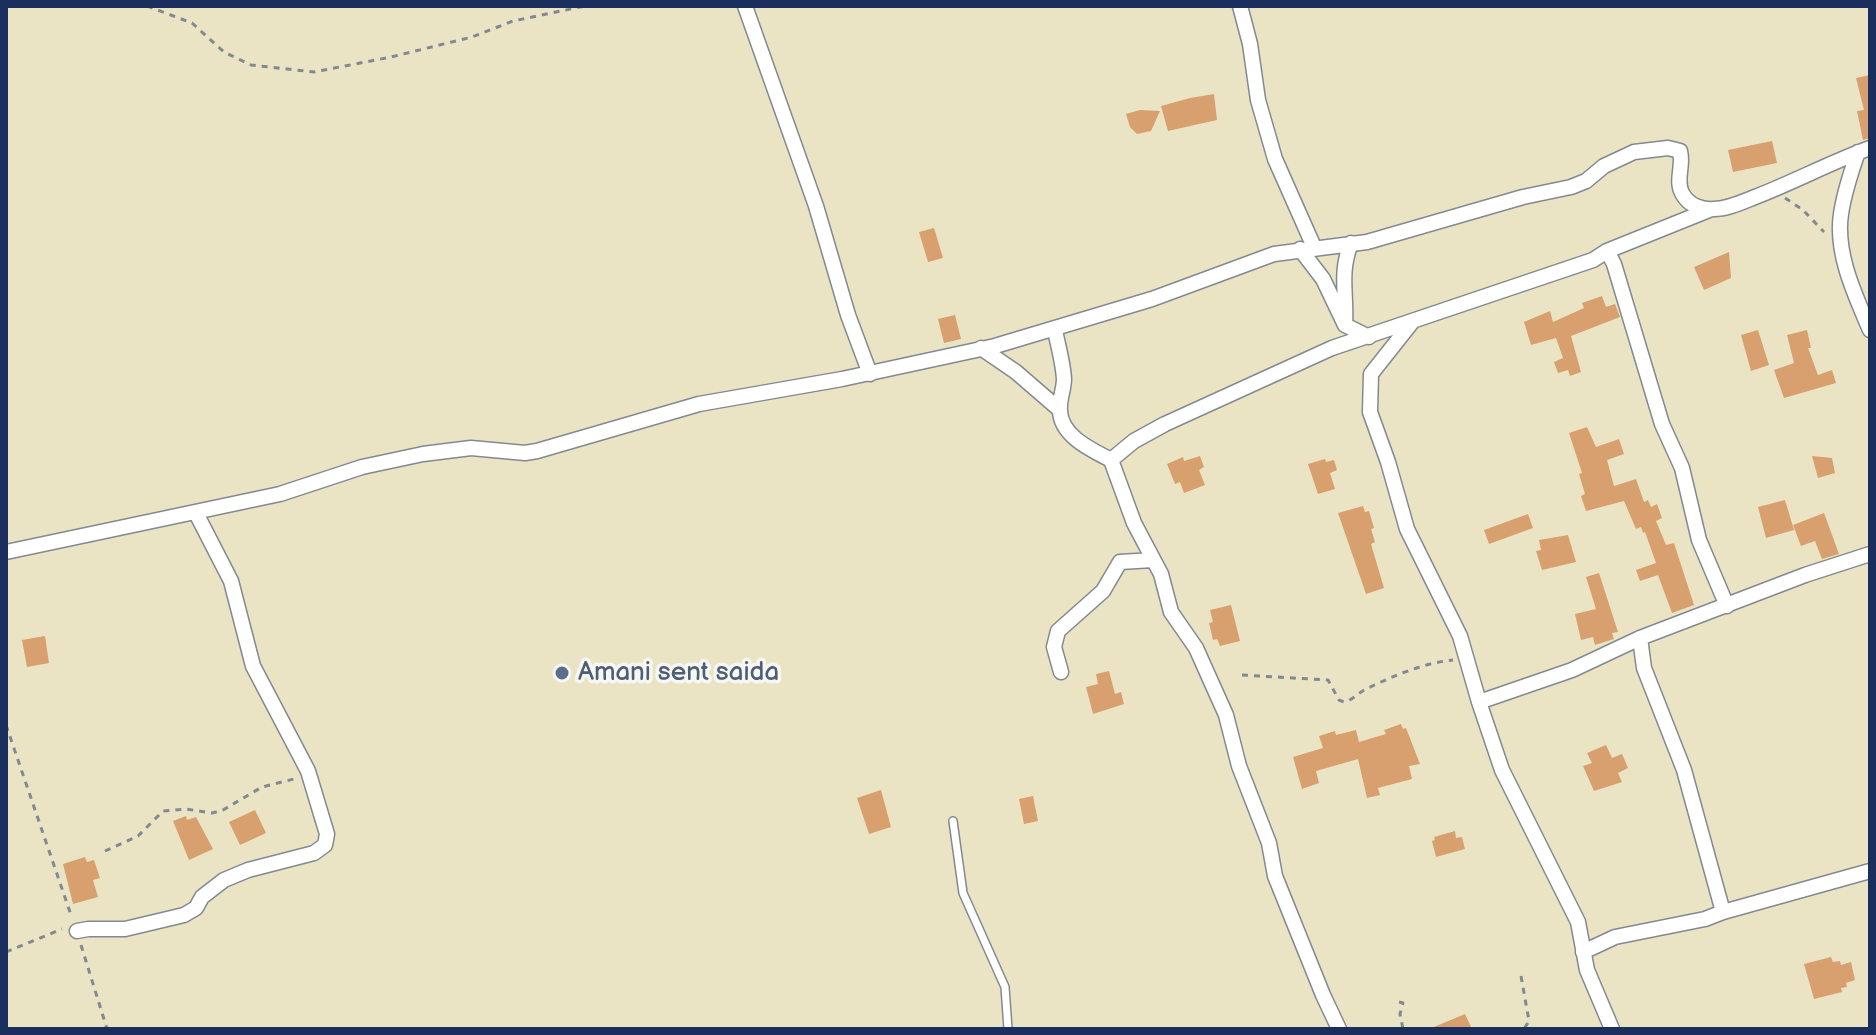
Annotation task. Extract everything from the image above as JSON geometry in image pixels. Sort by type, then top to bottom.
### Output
[{"type":"street","points":[[745,6],[816,206],[848,315],[870,374]]},
{"type":"street","points":[[1240,6],[1250,44],[1258,100],[1275,159],[1307,248],[1345,325],[1369,337]]},
{"type":"street","points":[[6,552],[280,494],[362,467],[423,454],[471,448],[525,453],[537,451],[699,404],[870,374],[1055,330],[1152,299],[1274,254],[1367,242],[1523,197],[1556,192],[1586,181],[1604,166],[1634,152],[1676,149],[1682,156],[1681,191],[1688,202],[1709,210]]},
{"type":"street","points":[[1111,460],[1134,441],[1165,424],[1332,348],[1593,260],[1607,251],[1709,210],[1775,189],[1864,150]]},
{"type":"street","points":[[1864,150],[1846,190],[1840,217],[1841,242],[1855,295],[1870,330]]},
{"type":"street","points":[[1345,325],[1342,285],[1344,261],[1351,243]]},
{"type":"street","points":[[1607,251],[1614,264],[1662,424],[1682,468],[1699,540],[1727,606]]},
{"type":"street","points":[[1413,321],[1371,374],[1370,412],[1407,529],[1460,636],[1502,770],[1578,922],[1591,980],[1612,1029]]},
{"type":"street","points":[[1055,330],[1064,381],[1060,410]]},
{"type":"street","points":[[981,348],[1016,372],[1060,410],[1072,436],[1082,446],[1111,460],[1134,523],[1164,583],[1171,612],[1196,648],[1226,715],[1239,766],[1269,843],[1275,876],[1339,1029]]},
{"type":"street","points":[[76,928],[125,929],[184,915],[196,908],[202,897],[224,880],[248,870],[314,853],[325,845],[327,834],[308,771],[253,666],[231,581],[196,513]]},
{"type":"street","points":[[1479,702],[1572,670],[1640,638],[1805,575],[1870,554]]},
{"type":"street","points":[[1061,672],[1054,647],[1058,631],[1103,591],[1120,562],[1153,560]]},
{"type":"street","points":[[1640,638],[1644,668],[1684,770],[1723,912]]},
{"type":"street","points":[[1583,952],[1615,937],[1705,919],[1870,871]]},
{"type":"lane","points":[[953,821],[963,893],[1005,987],[1008,1029]]},
{"type":"path","points":[[147,6],[192,23],[224,52],[251,65],[314,72],[391,57],[472,37],[513,21],[585,6]]},
{"type":"path","points":[[1775,189],[1803,210],[1825,233],[1841,242]]},
{"type":"path","points":[[1242,675],[1328,680],[1339,700],[1344,702],[1364,690],[1434,662],[1453,660],[1468,666]]},
{"type":"path","points":[[6,725],[76,928],[107,1029]]},
{"type":"path","points":[[105,851],[138,836],[163,811],[186,809],[212,813],[223,810],[262,787],[299,777],[308,771]]},
{"type":"path","points":[[6,952],[76,928]]},
{"type":"path","points":[[1521,976],[1529,1021],[1524,1029]]},
{"type":"path","points":[[1399,1002],[1403,1003],[1400,1014],[1403,1029]]},
{"type":"building","points":[[1870,75],[1870,138],[1863,140],[1857,111],[1864,110],[1856,78]]},
{"type":"building","points":[[1214,94],[1217,120],[1168,131],[1161,106]]},
{"type":"building","points":[[1140,110],[1160,111],[1151,131],[1137,134],[1130,127],[1126,114]]},
{"type":"building","points":[[1772,141],[1777,163],[1733,172],[1728,150]]},
{"type":"building","points":[[934,228],[943,258],[928,262],[919,232]]},
{"type":"building","points":[[1729,252],[1731,278],[1704,290],[1694,267]]},
{"type":"building","points":[[1602,296],[1606,307],[1615,304],[1620,317],[1571,336],[1581,372],[1570,376],[1568,370],[1558,373],[1554,362],[1563,358],[1556,338],[1531,345],[1524,322],[1550,311],[1553,322],[1584,308],[1582,303]]},
{"type":"building","points":[[955,315],[961,339],[944,343],[938,319]]},
{"type":"building","points":[[1758,330],[1769,365],[1751,371],[1741,335]]},
{"type":"building","points":[[1807,330],[1811,348],[1808,348],[1818,375],[1832,370],[1836,383],[1784,398],[1774,370],[1794,363],[1787,335]]},
{"type":"building","points":[[1587,427],[1596,447],[1619,439],[1624,454],[1607,460],[1614,486],[1636,479],[1644,502],[1648,500],[1651,507],[1657,504],[1662,518],[1656,521],[1666,545],[1674,543],[1694,605],[1672,613],[1658,575],[1640,581],[1636,570],[1656,563],[1645,532],[1641,527],[1636,529],[1624,501],[1586,511],[1581,496],[1585,494],[1579,474],[1582,473],[1569,433]]},
{"type":"building","points":[[1200,456],[1204,467],[1199,470],[1205,485],[1184,493],[1180,482],[1175,484],[1167,464],[1183,457],[1184,461]]},
{"type":"building","points":[[1812,456],[1832,458],[1835,473],[1818,478]]},
{"type":"building","points":[[1325,459],[1326,462],[1334,460],[1337,470],[1330,473],[1335,489],[1318,494],[1308,464]]},
{"type":"building","points":[[1785,500],[1794,530],[1766,538],[1758,507]]},
{"type":"building","points":[[1363,506],[1365,512],[1369,511],[1374,528],[1371,529],[1375,542],[1371,544],[1384,588],[1366,594],[1338,513]]},
{"type":"building","points":[[1824,513],[1839,554],[1822,559],[1815,541],[1801,546],[1793,525]]},
{"type":"building","points":[[1528,514],[1533,528],[1489,544],[1484,530]]},
{"type":"building","points":[[1568,535],[1576,562],[1542,570],[1536,551],[1541,550],[1539,540]]},
{"type":"building","points":[[1599,573],[1618,632],[1612,633],[1614,639],[1595,645],[1593,637],[1581,640],[1575,614],[1596,609],[1586,577]]},
{"type":"building","points":[[1231,605],[1240,641],[1220,646],[1217,639],[1213,640],[1210,610]]},
{"type":"building","points":[[45,636],[49,663],[27,667],[22,640]]},
{"type":"building","points":[[1109,671],[1115,694],[1121,692],[1124,704],[1093,714],[1086,687],[1098,684],[1096,674]]},
{"type":"building","points":[[1401,724],[1403,729],[1406,728],[1420,764],[1409,766],[1412,779],[1378,788],[1380,795],[1367,798],[1358,759],[1316,771],[1319,783],[1302,789],[1293,757],[1323,748],[1319,736],[1356,730],[1359,742],[1386,734],[1384,730]]},
{"type":"building","points":[[1606,745],[1612,758],[1622,754],[1628,768],[1618,773],[1622,782],[1594,791],[1583,766],[1592,763],[1587,753]]},
{"type":"building","points":[[881,790],[891,827],[869,834],[857,798]]},
{"type":"building","points":[[1033,796],[1038,821],[1024,824],[1019,799]]},
{"type":"building","points":[[255,810],[266,833],[240,845],[229,822]]},
{"type":"building","points":[[186,816],[187,820],[196,817],[213,849],[189,860],[173,821]]},
{"type":"building","points":[[1455,831],[1456,838],[1462,837],[1465,849],[1436,857],[1434,837]]},
{"type":"building","points":[[85,857],[87,862],[94,860],[100,878],[93,880],[98,897],[73,904],[63,864]]},
{"type":"building","points":[[1831,957],[1833,962],[1840,961],[1841,965],[1851,962],[1855,980],[1846,983],[1847,987],[1841,988],[1842,992],[1814,999],[1804,964]]},
{"type":"building","points":[[1465,1014],[1472,1029],[1429,1029]]},
{"type":"place","name":"Amani sent saida","points":[[562,673]]}]
